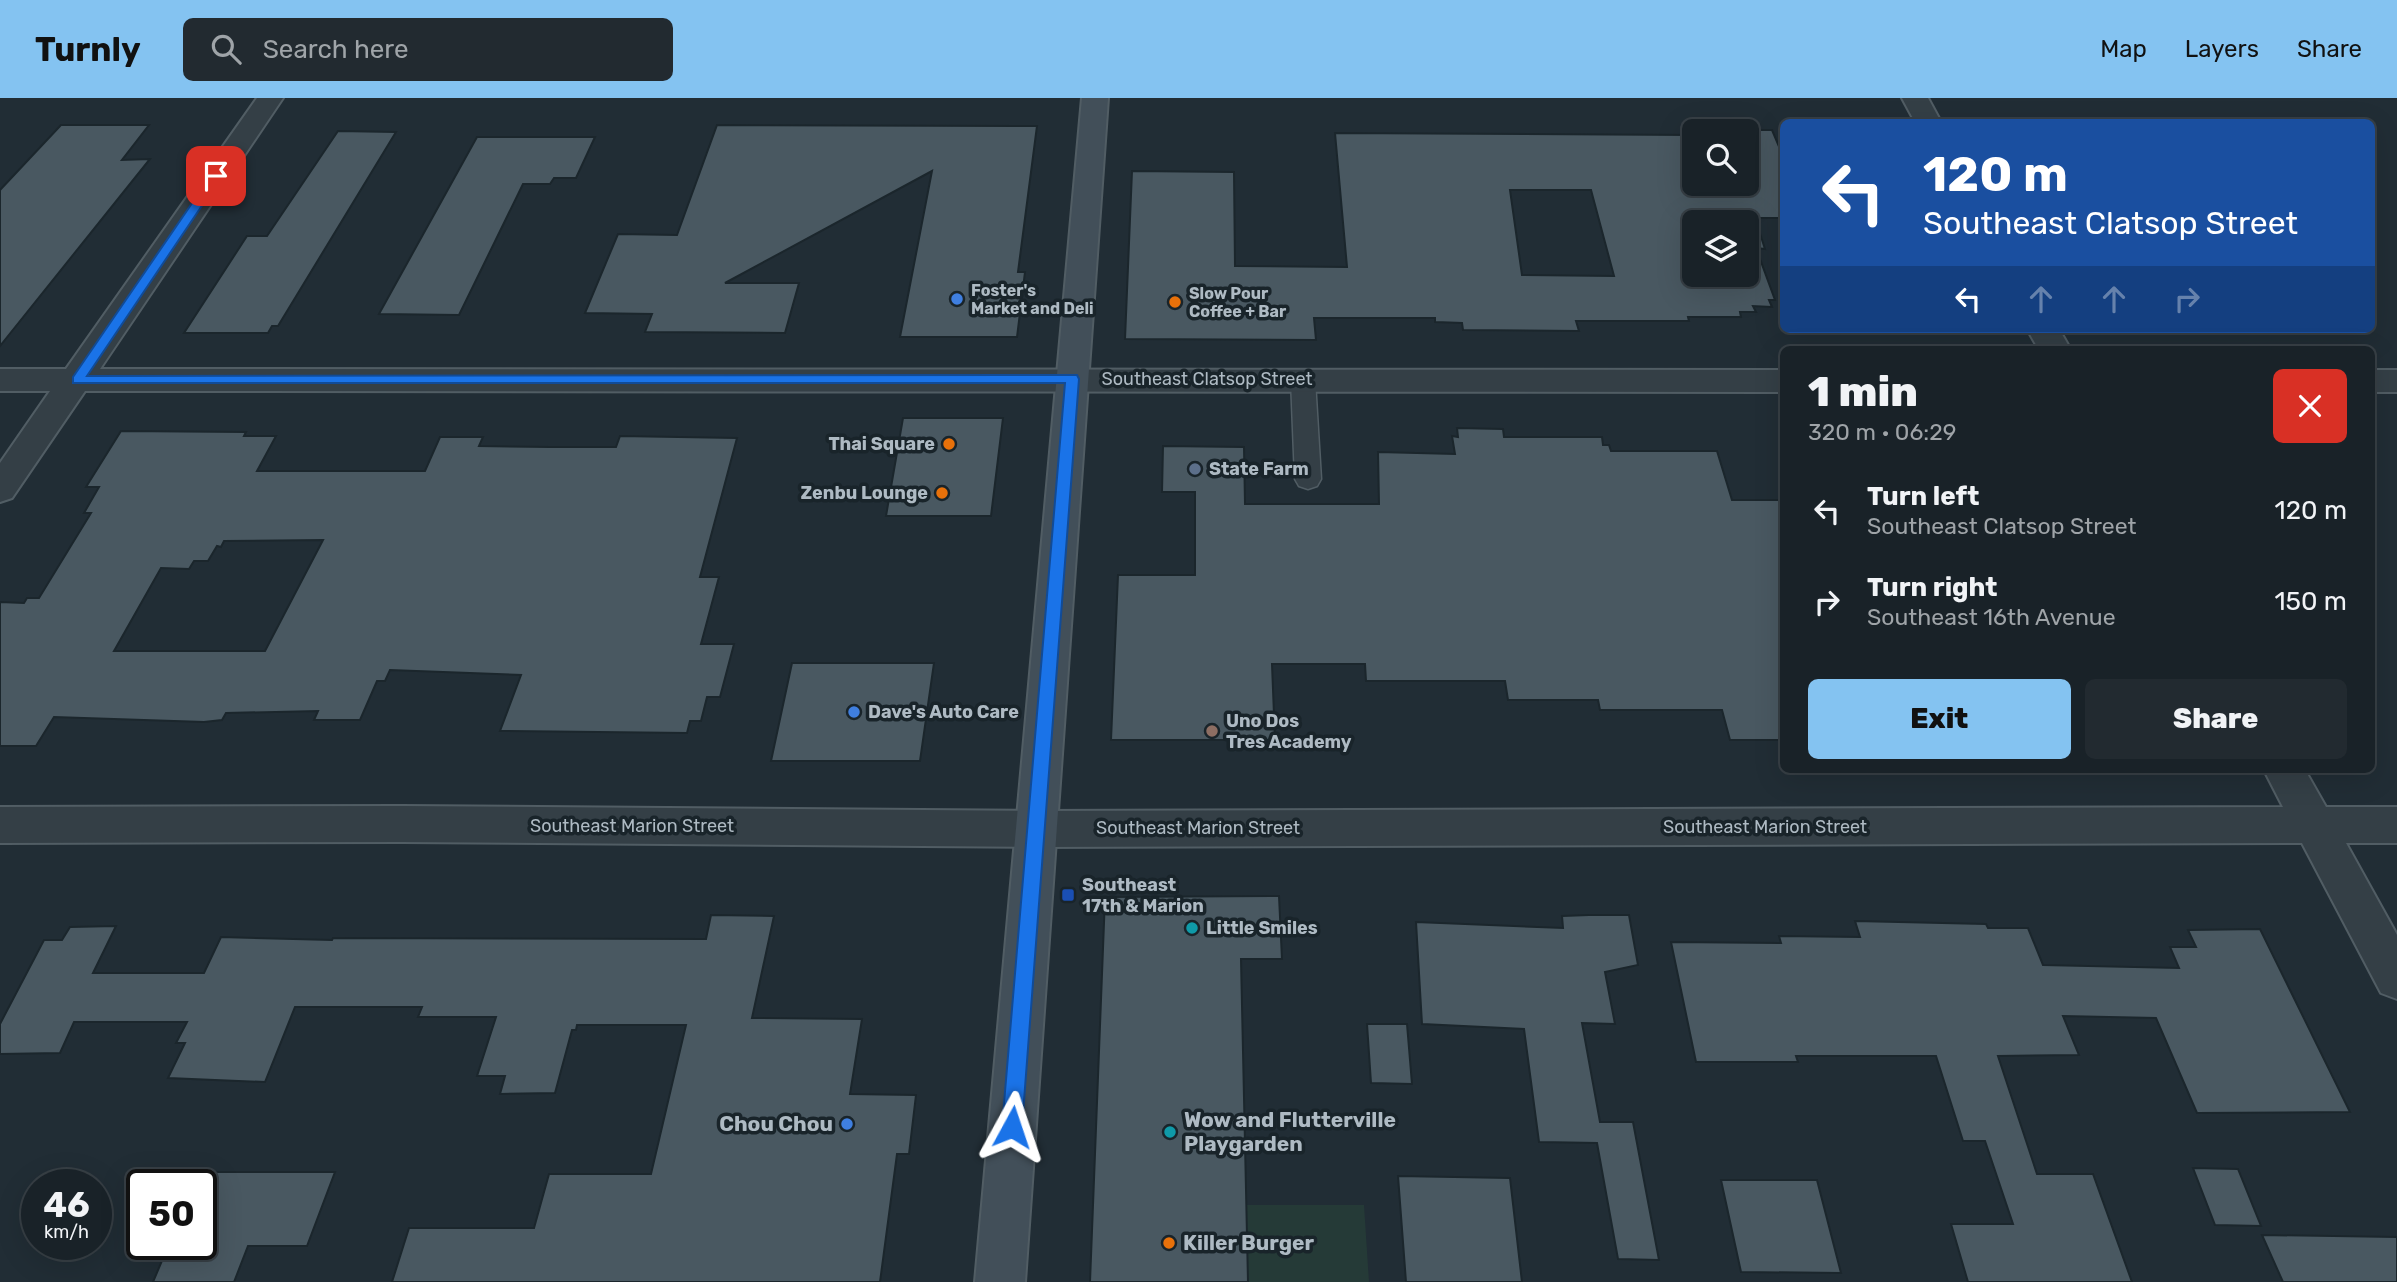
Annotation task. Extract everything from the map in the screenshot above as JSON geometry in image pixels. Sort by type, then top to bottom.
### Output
[{"type":"main road","points":[[1000,1282],[1095,98]]},
{"type":"street","points":[[0,489],[270,98]]},
{"type":"street","points":[[1915,98],[1926,119]]},
{"type":"street","name":"Southeast Clatsop Street","points":[[0,380],[1780,381]]},
{"type":"street","points":[[2375,381],[2397,381]]},
{"type":"street","points":[[2286,773],[2397,978]]},
{"type":"street","name":"Southeast Marion Street","points":[[0,825],[402,824],[1036,829],[2397,825]]},
{"type":"lane","points":[[1303,380],[1308,480]]},
{"type":"green space","points":[[1246,1205],[1364,1205],[1369,1282],[1248,1282]]},
{"type":"building","points":[[61,125],[149,125],[122,160],[150,159],[0,346],[0,190]]},
{"type":"building","points":[[717,125],[1037,126],[1018,272],[1025,272],[1017,337],[900,337],[932,171],[725,283],[799,283],[785,333],[645,332],[652,314],[585,313],[618,234],[677,235]]},
{"type":"building","points":[[1759,130],[1772,130],[1780,149],[1780,218],[1759,218],[1759,210],[1682,210],[1682,287],[1759,287],[1759,256],[1775,300],[1769,300],[1772,307],[1753,306],[1756,312],[1740,312],[1741,317],[1688,317],[1689,321],[1576,321],[1579,331],[1463,330],[1462,323],[1435,322],[1435,318],[1314,318],[1316,340],[1125,339],[1132,171],[1234,172],[1235,266],[1347,267],[1335,133],[1682,135],[1682,196],[1759,196]],"holes":[[[1510,190],[1591,190],[1614,276],[1522,275]]]},
{"type":"building","points":[[338,131],[396,132],[278,326],[272,326],[268,333],[184,333],[247,236],[267,236]]},
{"type":"building","points":[[477,137],[595,137],[576,178],[554,178],[550,184],[523,184],[459,315],[379,314]]},
{"type":"building","points":[[1759,230],[1765,249],[1759,248]]},
{"type":"building","points":[[903,418],[1003,418],[991,516],[886,516]]},
{"type":"building","points":[[1457,428],[1503,429],[1504,437],[1602,437],[1603,445],[1609,445],[1611,451],[1717,451],[1732,500],[1780,500],[1780,740],[1730,740],[1722,710],[1600,710],[1598,700],[1508,700],[1505,681],[1366,681],[1365,664],[1272,664],[1275,740],[1111,740],[1118,575],[1195,575],[1195,492],[1162,492],[1163,446],[1244,447],[1245,504],[1379,504],[1378,452],[1455,454],[1452,436],[1458,437]]},
{"type":"building","points":[[121,431],[246,432],[244,436],[276,436],[257,471],[425,471],[440,437],[483,437],[479,446],[550,447],[616,447],[620,436],[737,438],[700,577],[719,577],[701,644],[734,644],[720,697],[707,697],[701,721],[690,721],[687,733],[500,731],[521,675],[390,670],[385,681],[377,681],[360,720],[314,720],[318,711],[226,713],[222,720],[204,722],[54,717],[36,746],[0,746],[0,602],[24,603],[27,598],[39,598],[91,513],[84,513],[99,487],[86,487]],"holes":[[[323,540],[265,651],[114,651],[161,568],[189,569],[194,561],[208,561],[217,546],[221,547],[224,541]]]},
{"type":"building","name":"Dave's Auto Care","points":[[792,663],[934,663],[920,761],[771,761]]},
{"type":"building","points":[[1279,896],[1282,959],[1241,959],[1248,1282],[1090,1282],[1105,897]]},
{"type":"building","points":[[711,915],[774,916],[752,1018],[862,1019],[850,1094],[916,1095],[909,1154],[897,1154],[880,1282],[392,1282],[409,1228],[534,1228],[549,1174],[651,1174],[686,1025],[577,1025],[576,1030],[572,1030],[555,1093],[500,1094],[505,1076],[477,1076],[496,1017],[418,1017],[422,1007],[295,1007],[265,1082],[168,1078],[185,1043],[176,1043],[187,1022],[74,1022],[60,1053],[0,1054],[0,1024],[44,940],[62,940],[70,927],[116,926],[93,973],[204,973],[221,937],[332,940],[706,939]]},
{"type":"building","points":[[1629,915],[1638,965],[1605,972],[1615,1024],[1582,1023],[1600,1122],[1633,1122],[1659,1260],[1618,1259],[1597,1143],[1539,1142],[1524,1029],[1422,1024],[1416,922],[1563,928],[1562,916]]},
{"type":"building","points":[[1855,921],[1986,924],[1988,928],[2028,928],[2043,965],[2179,968],[2170,947],[2196,947],[2188,930],[2260,929],[2350,1112],[2197,1113],[2156,1018],[2063,1016],[2079,1055],[1998,1056],[2037,1174],[2093,1174],[2132,1282],[1968,1282],[1951,1224],[2013,1224],[1985,1141],[1963,1141],[1936,1056],[1796,1056],[1798,1062],[1696,1062],[1671,942],[1781,943],[1779,936],[1860,937]]},
{"type":"building","points":[[1367,1024],[1407,1024],[1412,1084],[1371,1083]]},
{"type":"building","points":[[2193,1168],[2238,1169],[2261,1226],[2215,1225]]},
{"type":"building","points":[[217,1172],[335,1172],[307,1246],[248,1246],[234,1282],[153,1282],[162,1260],[217,1260]]},
{"type":"building","points":[[1398,1176],[1510,1178],[1522,1282],[1406,1282]]},
{"type":"building","points":[[1721,1180],[1817,1180],[1841,1273],[1741,1272]]},
{"type":"building","points":[[2262,1235],[2397,1237],[2397,1282],[2283,1282]]},
{"type":"place","name":"Foster's Market and Deli","points":[[957,299]]},
{"type":"place","name":"Slow Pour Coffee + Bar","points":[[1175,302]]},
{"type":"place","name":"Thai Square","points":[[949,444]]},
{"type":"place","name":"State Farm","points":[[1195,469]]},
{"type":"place","name":"Zenbu Lounge","points":[[942,493]]},
{"type":"place","name":"Dave's Auto Care","points":[[854,712]]},
{"type":"place","name":"Uno Dos Tres Academy","points":[[1212,731]]},
{"type":"place","name":"Southeast 17th & Marion","points":[[1068,895]]},
{"type":"place","name":"Little Smiles","points":[[1192,928]]},
{"type":"place","name":"Chou Chou","points":[[847,1124]]},
{"type":"place","name":"Wow and Flutterville Playgarden","points":[[1170,1132]]},
{"type":"place","name":"Killer Burger","points":[[1169,1243]]},
{"type":"route","points":[[216,176],[77,380],[1072,379],[1012,1127]]}]
